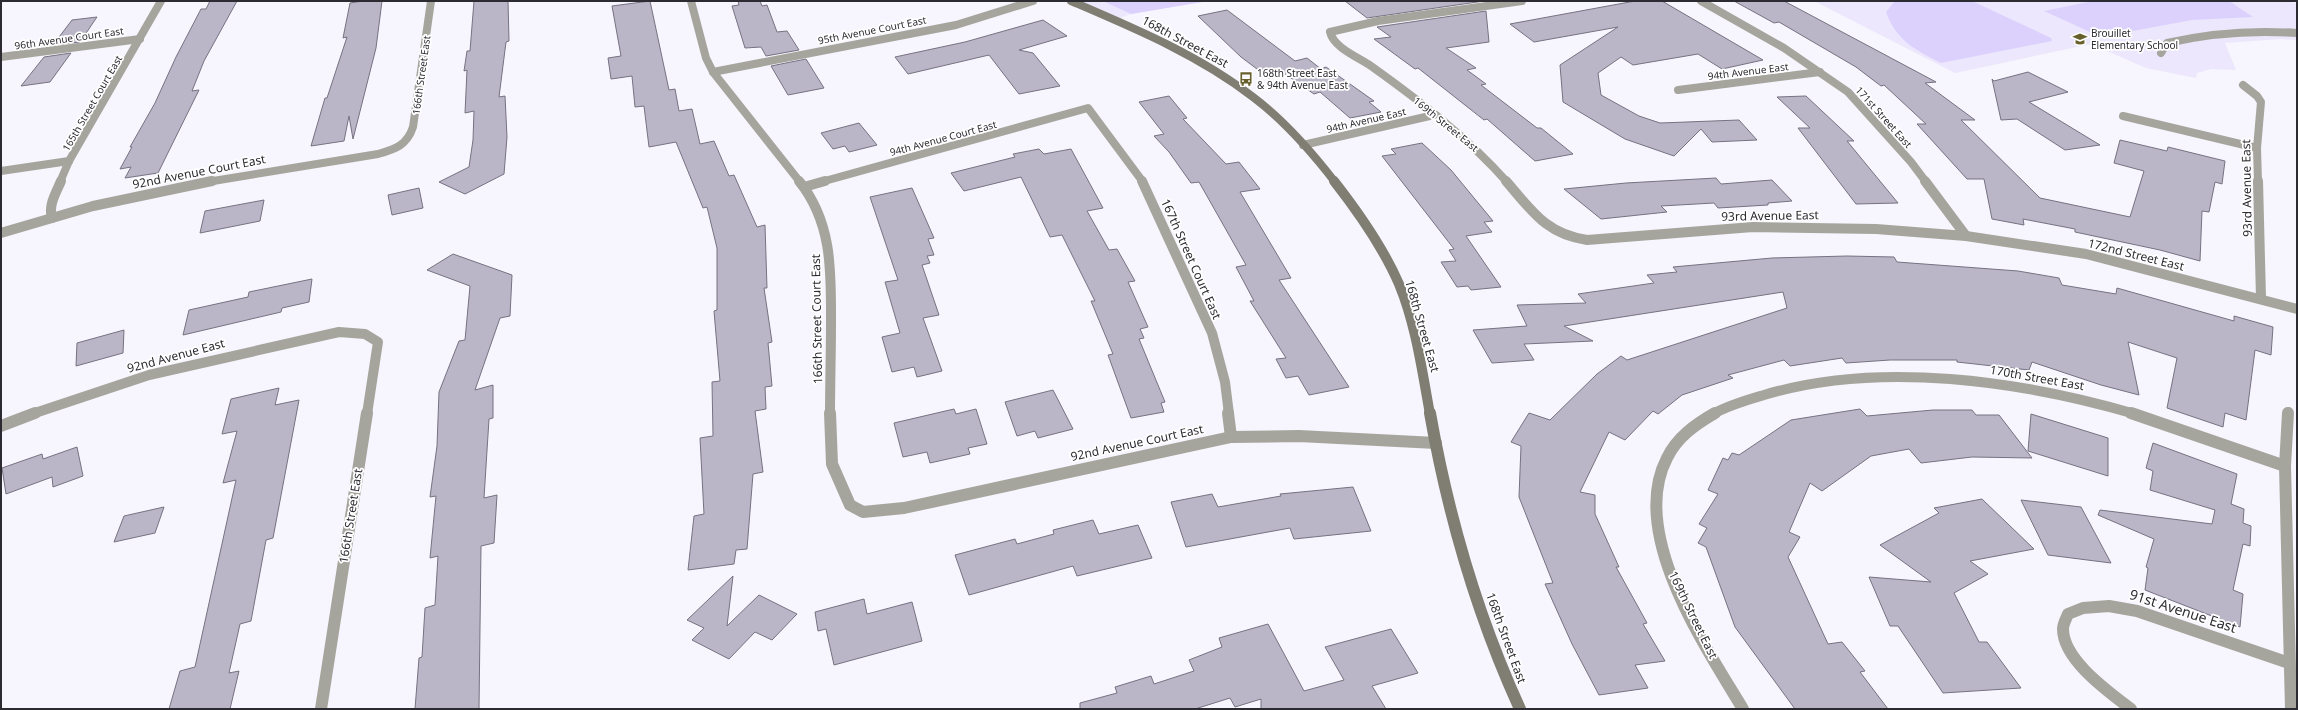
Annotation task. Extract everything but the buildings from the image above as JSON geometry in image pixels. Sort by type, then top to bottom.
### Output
[{"type":"street","name":"165th Street Court East","points":[[52,218],[50,211],[52,202],[69,162],[161,1]]},
{"type":"street","name":"166th Street East","points":[[403,146],[410,139],[413,127],[431,1]]},
{"type":"street","name":"166th Street Court East","points":[[691,1],[706,58],[714,72],[804,187],[819,214],[828,242],[832,269],[830,439],[832,464],[850,505]]},
{"type":"street","name":"95th Avenue Court East","points":[[714,72],[956,24],[1033,1]]},
{"type":"street","name":"168th Street East","points":[[1071,1],[1164,44],[1220,75],[1276,116],[1332,178],[1359,216],[1383,254],[1398,285],[1426,386],[1436,443],[1449,502],[1480,606],[1503,674],[1520,709]]},
{"type":"street","name":"169th Street East","points":[[1522,1],[1476,9],[1410,16],[1360,24],[1330,32],[1336,42],[1342,47],[1387,76],[1434,115],[1464,137],[1487,159],[1532,213],[1559,234],[1573,239]]},
{"type":"street","name":"171st Street East","points":[[1702,1],[1784,48],[1835,81],[1861,104],[1912,162],[1966,236]]},
{"type":"street","points":[[2161,53],[2167,43],[2202,35],[2231,32],[2297,33]]},
{"type":"street","name":"96th Avenue Court East","points":[[1,57],[140,39]]},
{"type":"street","name":"94th Avenue East","points":[[1678,90],[1820,72]]},
{"type":"street","name":"93rd Avenue East","points":[[2243,86],[2257,96],[2261,102],[2257,148],[2261,298]]},
{"type":"street","name":"94th Avenue Court East","points":[[804,187],[1088,108]]},
{"type":"street","name":"167th Street Court East","points":[[1088,108],[1143,182],[1212,333],[1225,382],[1231,437]]},
{"type":"street","name":"94th Avenue East","points":[[1303,145],[1434,115]]},
{"type":"street","points":[[2123,116],[2257,148]]},
{"type":"street","name":"92nd Avenue Court East","points":[[1,233],[52,218],[146,195],[221,180],[378,154],[403,146]]},
{"type":"street","points":[[1,172],[69,162]]},
{"type":"street","name":"93rd Avenue East","points":[[1573,239],[1611,239],[1693,230],[1753,226],[1876,229],[1966,236]]},
{"type":"street","name":"172nd Street East","points":[[1966,236],[2086,254],[2261,298],[2297,309]]},
{"type":"street","name":"92nd Avenue East","points":[[1,426],[57,405],[193,364],[339,332],[363,333]]},
{"type":"street","name":"166th Street East","points":[[321,709],[378,342],[373,336],[363,333]]},
{"type":"street","name":"170th Street East","points":[[1776,392],[1809,382],[1888,378],[1942,378],[1994,383],[2097,402],[2285,466]]},
{"type":"street","name":"169th Street East","points":[[1743,709],[1690,616],[1669,568],[1659,532],[1656,501],[1659,477],[1673,446],[1693,425],[1718,410],[1776,392]]},
{"type":"street","points":[[2288,412],[2285,466],[2291,709]]},
{"type":"street","name":"92nd Avenue Court East","points":[[850,505],[863,512],[904,508],[1231,437],[1299,436],[1436,443]]},
{"type":"street","name":"91st Avenue East","points":[[2131,709],[2096,681],[2068,648],[2063,628],[2068,614],[2083,608],[2108,606],[2138,611],[2289,663]]},
{"type":"shaded area","points":[[1071,1],[1208,1],[1131,14],[1114,20]]},
{"type":"shaded area","points":[[1103,1],[1208,1],[1131,14]]},
{"type":"shaded area","name":"Brouillet Elementary School","points":[[1814,1],[2289,1],[2297,4],[2297,40],[2281,39],[2225,43],[2236,70],[2211,69],[2197,73],[2196,78],[2146,68],[2091,44],[1955,73]]},
{"type":"shaded area","points":[[1895,1],[1972,1],[2051,38],[2052,41],[1941,63],[1915,49],[1895,30],[1886,12]]},
{"type":"shaded area","points":[[2093,1],[2229,1],[2253,17],[2192,20],[2101,37],[2044,11]]},
{"type":"place","name":"Brouillet Elementary School","points":[[2080,39]]},
{"type":"place","name":"168th Street East & 94th Avenue East","points":[[1246,79]]}]
